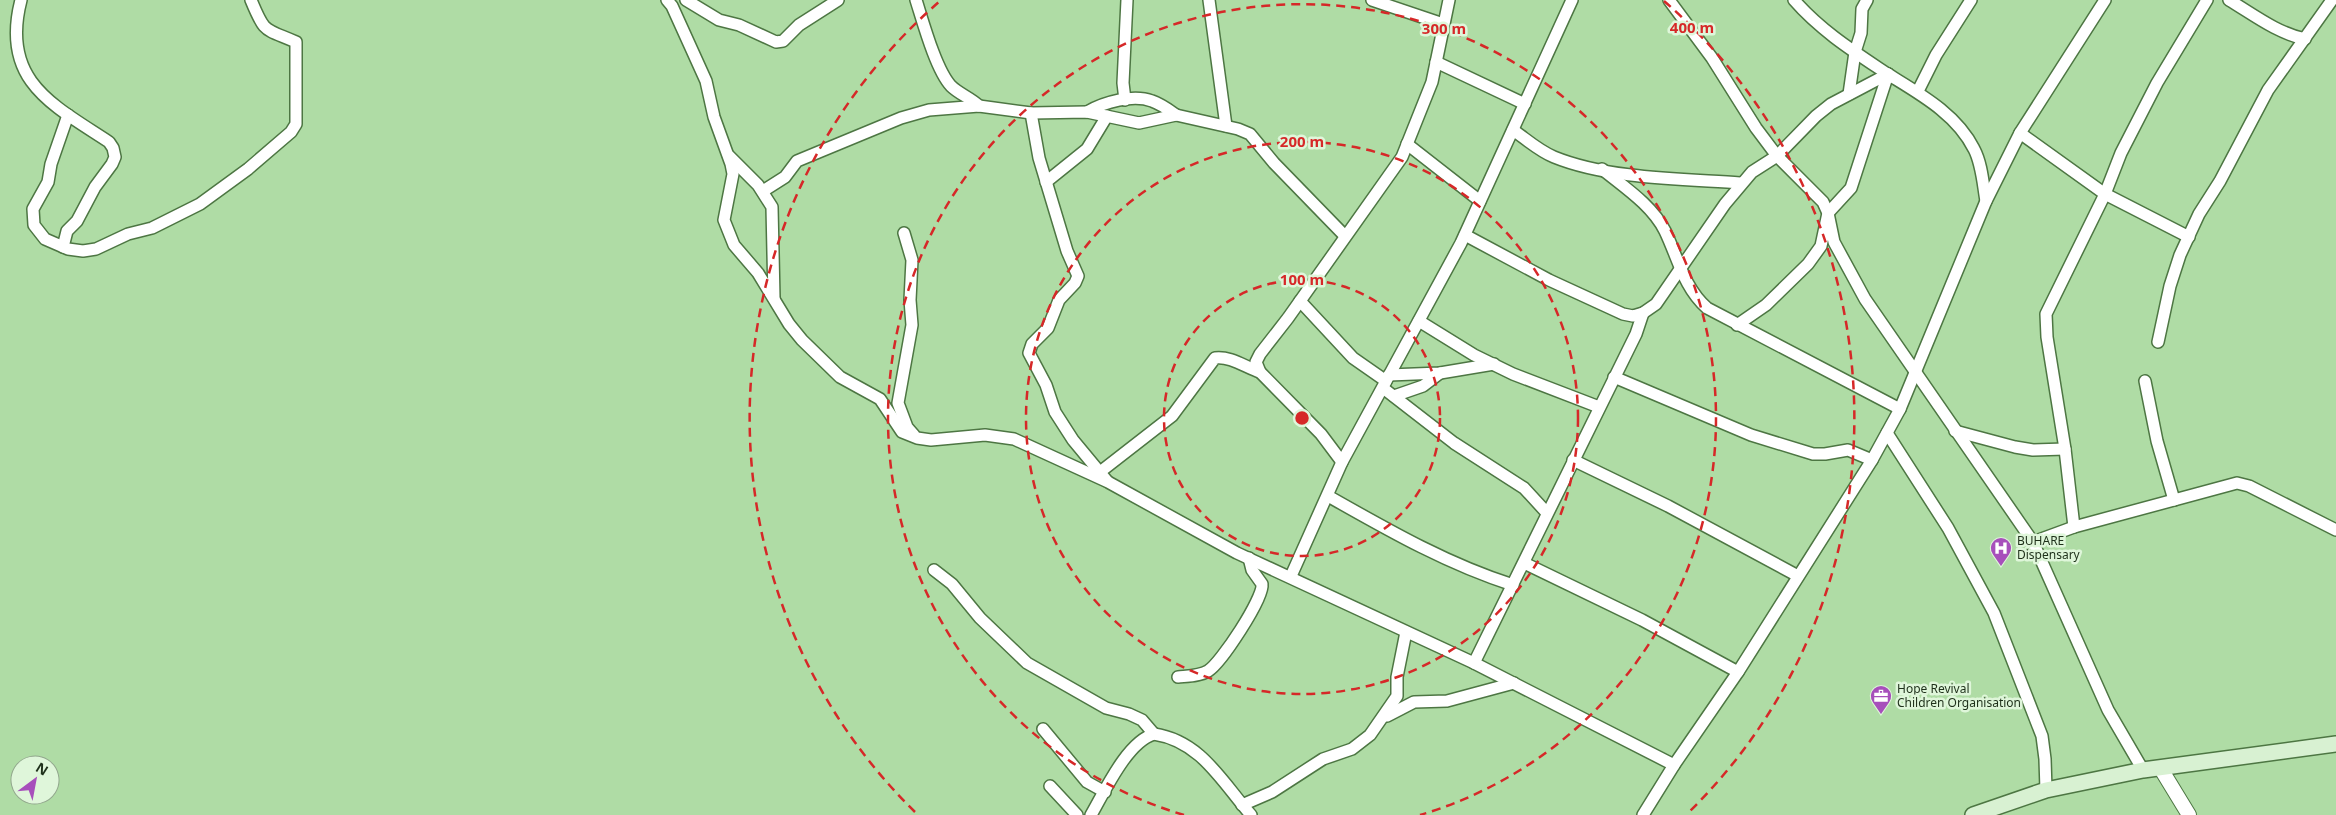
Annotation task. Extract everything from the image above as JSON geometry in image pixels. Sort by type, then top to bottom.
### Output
[{"type":"main road","points":[[1973,815],[2046,790],[2144,770],[2336,744]]},
{"type":"street","points":[[21,0],[17,9],[12,47],[18,70],[44,99],[109,142],[115,157],[108,172],[92,193],[80,216],[67,231],[63,247]]},
{"type":"street","points":[[68,114],[51,164],[48,182],[33,209],[34,225],[45,239],[63,247],[83,251],[96,249],[128,234],[152,228],[200,204],[248,169],[291,132],[296,124],[296,42],[274,35],[264,27],[251,0]]},
{"type":"street","points":[[686,0],[719,20],[739,25],[776,42],[783,41],[799,25],[838,0]]},
{"type":"street","points":[[916,0],[946,79],[956,90],[979,106]]},
{"type":"street","points":[[1125,100],[1123,83],[1127,0]]},
{"type":"street","points":[[1209,0],[1226,126]]},
{"type":"street","points":[[1372,0],[1443,24]]},
{"type":"street","points":[[1342,462],[1321,434],[1256,366],[1260,354],[1402,157],[1411,130],[1423,107],[1436,62],[1449,0]]},
{"type":"street","points":[[1291,576],[1342,462],[1464,235],[1572,0]]},
{"type":"street","points":[[1669,0],[1712,58],[1756,128],[1777,156],[1798,179],[1817,195],[1828,213],[1834,242],[1870,307],[2033,542],[2102,697],[2144,770]]},
{"type":"street","points":[[1794,0],[1828,34],[1888,74],[1918,91],[1952,119],[1965,134],[1980,164],[1986,201]]},
{"type":"street","points":[[1849,94],[1855,52],[1861,33],[1862,9],[1867,0]]},
{"type":"street","points":[[1918,91],[1936,55],[1971,0]]},
{"type":"street","points":[[1643,815],[1674,764],[1738,672],[1872,460],[1900,409],[1986,201],[2020,133],[2105,0]]},
{"type":"street","points":[[2074,527],[2065,449],[2047,337],[2046,314],[2052,297],[2105,194],[2121,153],[2157,83],[2207,0]]},
{"type":"street","points":[[2229,0],[2278,30],[2288,35],[2305,39]]},
{"type":"street","points":[[2158,342],[2170,286],[2180,254],[2268,90],[2332,0]]},
{"type":"street","points":[[670,1],[706,81],[714,117],[733,174],[724,220],[734,245],[758,273],[789,324],[840,377],[880,399],[902,432],[917,438],[942,439],[985,435],[1014,439],[1108,482],[1249,558],[1474,663],[1674,764]]},
{"type":"street","points":[[1436,62],[1525,104]]},
{"type":"street","points":[[1464,235],[1586,298],[1628,315],[1633,316],[1644,313],[1656,304],[1740,183],[1752,172],[1777,156],[1816,116],[1849,94],[1888,74]]},
{"type":"street","points":[[1737,325],[1766,304],[1813,258],[1821,246],[1828,213],[1851,188],[1888,74]]},
{"type":"street","points":[[1087,112],[1098,106],[1125,100],[1142,99],[1153,101],[1176,115],[1226,126],[1250,134],[1274,163],[1345,236]]},
{"type":"street","points":[[763,192],[785,177],[794,164],[818,152],[929,110],[979,106],[1031,113],[1087,112],[1139,123],[1176,115]]},
{"type":"street","points":[[1031,113],[1039,158],[1067,251],[1078,276],[1075,284],[1059,300],[1048,328],[1032,344],[1029,353],[1046,384],[1055,412],[1073,440],[1108,482]]},
{"type":"street","points":[[1046,182],[1086,149],[1107,116]]},
{"type":"street","points":[[1513,130],[1552,156],[1572,163],[1667,179],[1740,183]]},
{"type":"street","points":[[2020,133],[2105,194],[2189,237]]},
{"type":"street","points":[[1407,144],[1480,201]]},
{"type":"street","points":[[728,155],[763,192],[772,207],[774,216],[774,299]]},
{"type":"street","points":[[1602,169],[1649,209],[1664,230],[1695,298],[1707,308],[1900,409]]},
{"type":"street","points":[[904,234],[912,260],[910,293],[912,325],[898,403],[907,427],[917,438]]},
{"type":"street","points":[[1300,301],[1353,358],[1386,381],[1394,396],[1454,443],[1524,488],[1547,513]]},
{"type":"street","points":[[1474,663],[1636,334],[1644,313]]},
{"type":"street","points":[[1419,320],[1494,364],[1545,388],[1599,407]]},
{"type":"street","points":[[1100,472],[1172,416],[1215,358],[1223,357],[1236,361],[1260,372]]},
{"type":"street","points":[[1386,381],[1494,364]]},
{"type":"street","points":[[1394,396],[1423,386],[1440,373]]},
{"type":"street","points":[[1614,377],[1751,436],[1813,454],[1848,450],[1872,460]]},
{"type":"street","points":[[2145,381],[2157,440],[2174,500]]},
{"type":"street","points":[[1955,432],[2033,450],[2065,449]]},
{"type":"street","points":[[1887,433],[1948,528],[1994,613],[2042,736],[2046,790]]},
{"type":"street","points":[[1573,460],[1668,506],[1798,576]]},
{"type":"street","points":[[2033,542],[2074,527],[2237,483],[2249,486],[2336,530]]},
{"type":"street","points":[[1328,496],[1432,553],[1478,573],[1513,585]]},
{"type":"street","points":[[1178,677],[1201,674],[1214,666],[1227,650],[1256,603],[1263,588],[1250,565],[1249,558]]},
{"type":"street","points":[[1524,563],[1642,620],[1738,672]]},
{"type":"street","points":[[934,570],[952,584],[980,618],[1028,663],[1106,708],[1129,714],[1142,720],[1154,734],[1186,745],[1200,754],[1212,766],[1251,815]]},
{"type":"street","points":[[1242,805],[1279,788],[1323,759],[1352,749],[1370,735],[1385,716],[1397,696],[1397,682],[1406,632]]},
{"type":"street","points":[[1385,716],[1414,702],[1447,701],[1514,683]]},
{"type":"street","points":[[1043,730],[1087,782],[1105,792]]},
{"type":"street","points":[[1091,815],[1128,754],[1140,741],[1154,734]]},
{"type":"street","points":[[2161,769],[2189,815]]},
{"type":"street","points":[[1050,786],[1077,815]]},
{"type":"place","name":"BUHARE Dispensary","points":[[2001,567]]},
{"type":"place","name":"Hope Revival Children Organisation","points":[[1881,715]]}]
